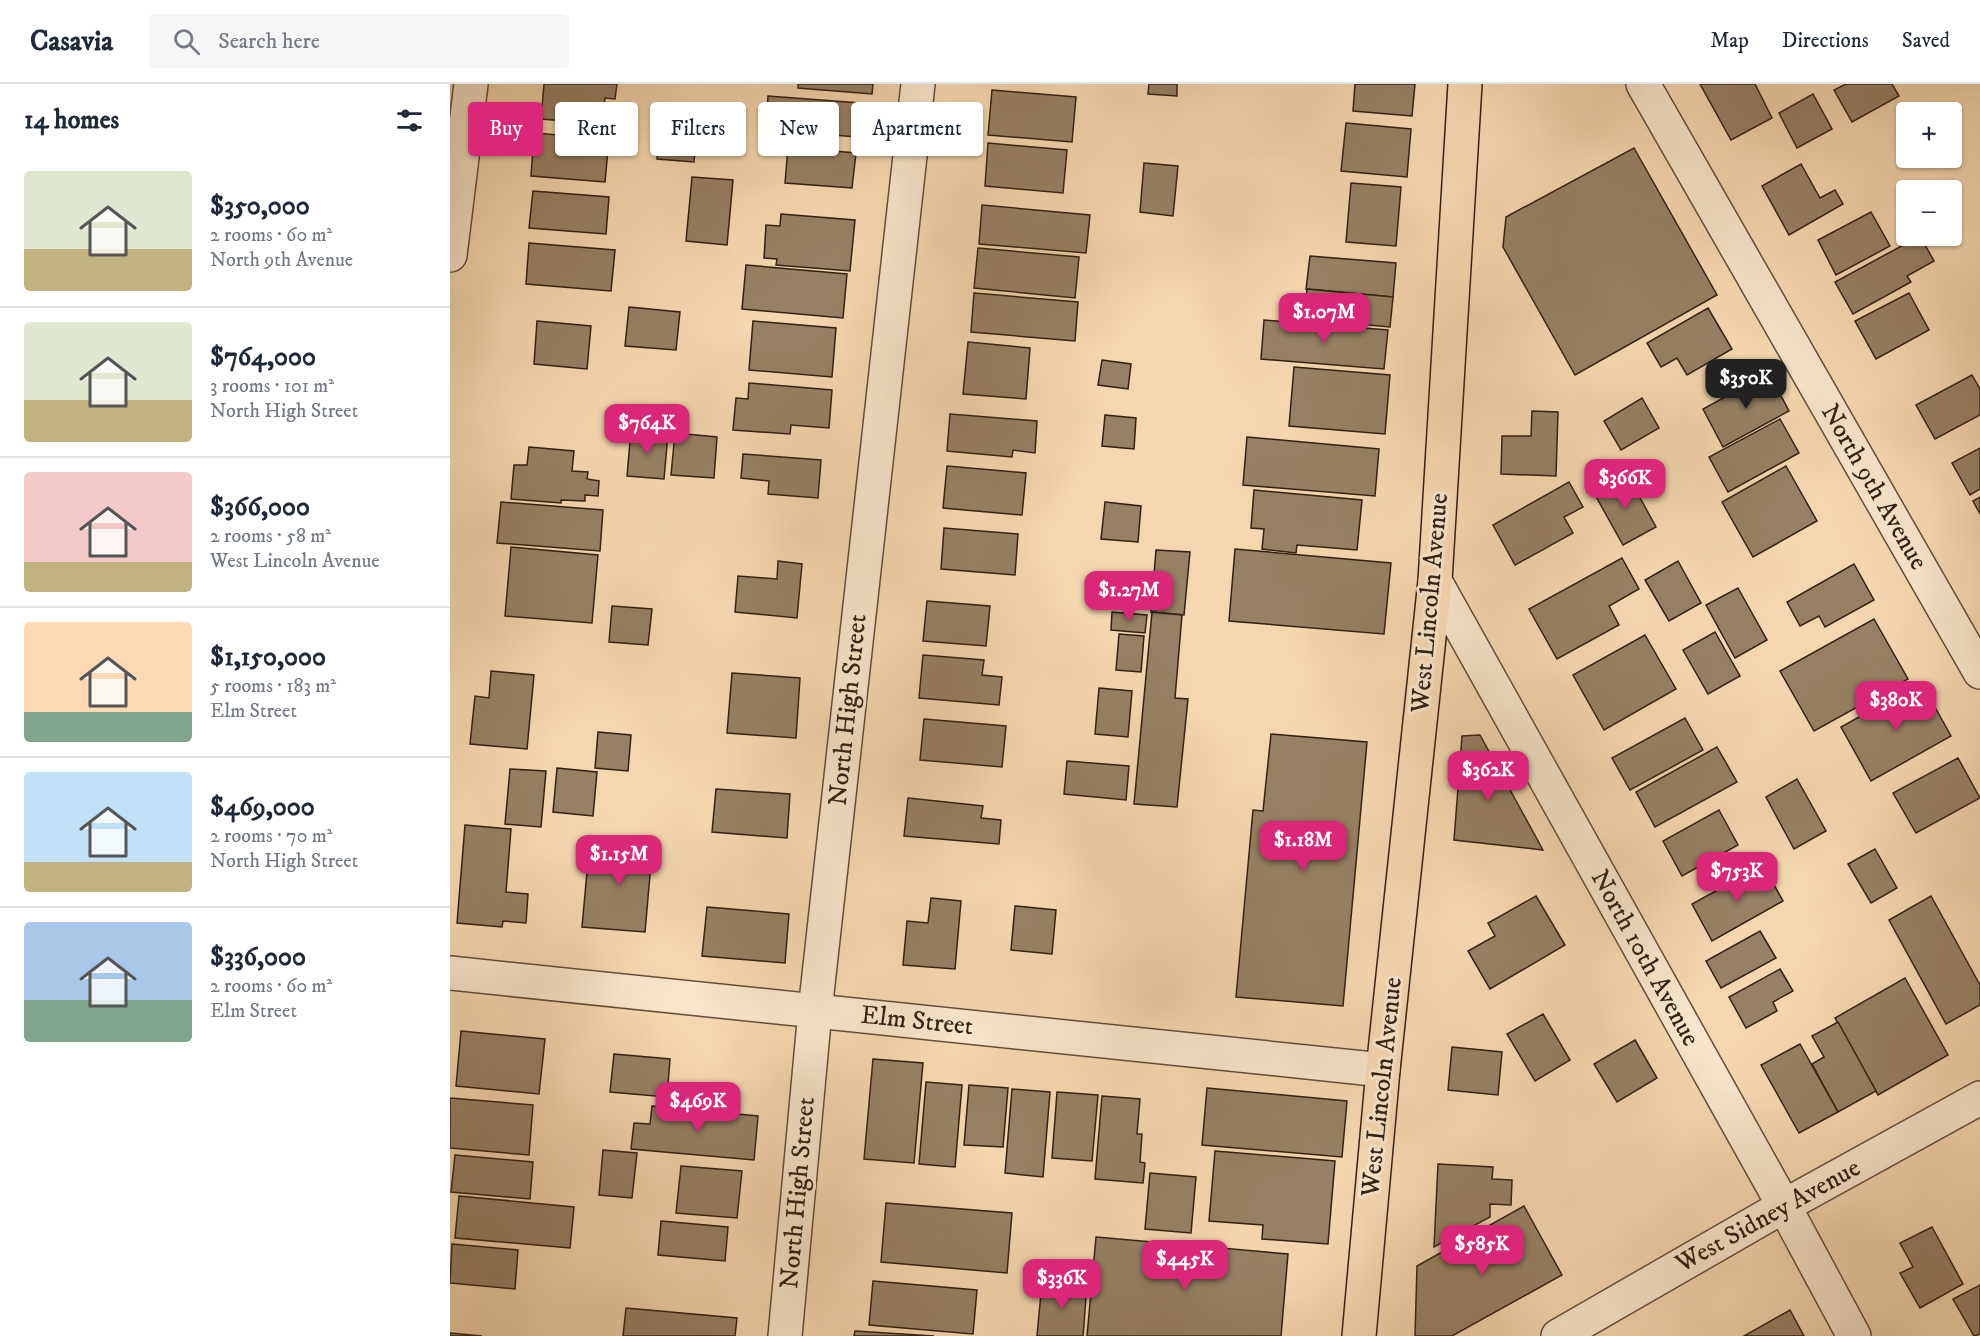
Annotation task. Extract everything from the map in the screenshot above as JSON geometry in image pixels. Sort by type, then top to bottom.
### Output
[{"type":"main road","name":"West Lincoln Avenue","points":[[1359,1336],[1383,1070],[1435,581],[1470,87]]},
{"type":"street","points":[[450,255],[471,84]]},
{"type":"street","name":"North High Street","points":[[785,1336],[815,1011],[918,84]]},
{"type":"street","name":"North 9th Avenue","points":[[1643,84],[1980,672]]},
{"type":"street","name":"North 10th Avenue","points":[[1435,581],[1784,1206],[1854,1336]]},
{"type":"street","name":"Elm Street","points":[[450,973],[1383,1070]]},
{"type":"street","name":"West Sidney Avenue","points":[[1558,1336],[1784,1206],[1980,1098]]},
{"type":"building","points":[[544,84],[617,84],[615,99],[605,98],[605,102],[555,102],[555,120],[543,119]]},
{"type":"building","points":[[798,84],[873,84],[872,94],[798,88]]},
{"type":"building","points":[[1149,84],[1177,84],[1177,96],[1148,94]]},
{"type":"building","points":[[1355,84],[1415,84],[1412,116],[1353,111]]},
{"type":"building","points":[[1700,84],[1755,84],[1772,118],[1731,140]]},
{"type":"building","points":[[1846,84],[1892,84],[1899,96],[1852,122],[1834,90]]},
{"type":"building","points":[[992,90],[1076,97],[1072,142],[988,135]]},
{"type":"building","points":[[1813,94],[1832,129],[1797,148],[1779,113]]},
{"type":"building","points":[[768,96],[851,102],[851,136],[839,136],[839,102],[768,102]]},
{"type":"building","points":[[1346,123],[1411,129],[1407,177],[1341,171]]},
{"type":"building","points":[[543,134],[555,135],[555,156],[607,156],[605,182],[531,176],[532,156],[543,156]]},
{"type":"building","points":[[988,143],[1067,150],[1063,193],[985,186]]},
{"type":"building","points":[[1634,148],[1717,295],[1575,375],[1503,247],[1506,217]]},
{"type":"building","points":[[839,152],[851,153],[851,156],[856,156],[852,188],[785,183],[787,156],[839,156]]},
{"type":"building","points":[[657,156],[695,156],[694,162],[657,159]]},
{"type":"building","points":[[1144,163],[1178,166],[1173,216],[1140,212]]},
{"type":"building","points":[[1801,164],[1820,198],[1835,190],[1843,204],[1789,235],[1762,186]]},
{"type":"building","points":[[692,177],[733,180],[727,245],[686,241]]},
{"type":"building","points":[[1351,183],[1401,187],[1396,246],[1346,242]]},
{"type":"building","points":[[533,191],[609,197],[606,234],[529,228]]},
{"type":"building","points":[[982,205],[1090,215],[1086,253],[979,244]]},
{"type":"building","points":[[1871,212],[1890,246],[1836,275],[1818,240]]},
{"type":"building","points":[[781,214],[855,220],[850,271],[776,265],[777,259],[764,258],[766,225],[780,226]]},
{"type":"building","points":[[529,243],[615,250],[611,291],[526,284]]},
{"type":"building","points":[[1902,246],[1926,246],[1934,261],[1907,276],[1911,282],[1853,314],[1835,282]]},
{"type":"building","points":[[978,248],[1079,257],[1075,298],[974,288]]},
{"type":"building","points":[[1310,256],[1396,263],[1393,297],[1306,289]]},
{"type":"building","points":[[746,265],[847,274],[843,318],[742,309]]},
{"type":"building","points":[[1307,289],[1393,297],[1390,327],[1304,319]]},
{"type":"building","points":[[974,293],[1078,302],[1075,341],[971,332]]},
{"type":"building","points":[[1909,293],[1929,330],[1876,359],[1855,321]]},
{"type":"building","points":[[629,307],[680,312],[676,350],[625,346]]},
{"type":"building","points":[[1708,308],[1732,349],[1687,375],[1677,358],[1661,367],[1647,343]]},
{"type":"building","points":[[1264,320],[1388,330],[1384,369],[1261,359]]},
{"type":"building","points":[[537,321],[591,326],[587,369],[534,364]]},
{"type":"building","points":[[753,321],[836,328],[832,377],[749,370]]},
{"type":"building","points":[[968,342],[1030,348],[1026,399],[963,394]]},
{"type":"building","points":[[1102,360],[1131,364],[1128,389],[1098,385]]},
{"type":"building","points":[[1294,367],[1390,375],[1385,434],[1289,426]]},
{"type":"building","points":[[1769,373],[1789,411],[1723,447],[1703,409]]},
{"type":"building","points":[[1972,375],[1980,389],[1980,415],[1935,439],[1916,405]]},
{"type":"building","points":[[749,383],[832,390],[829,428],[791,425],[790,434],[733,430],[736,398],[748,399]]},
{"type":"building","points":[[1642,398],[1659,428],[1621,450],[1604,421]]},
{"type":"building","points":[[1532,411],[1558,412],[1556,476],[1501,474],[1502,436],[1531,436]]},
{"type":"building","points":[[950,414],[1037,421],[1035,453],[1013,450],[1012,457],[947,451]]},
{"type":"building","points":[[1105,415],[1136,418],[1134,449],[1102,446]]},
{"type":"building","points":[[1780,419],[1799,453],[1728,492],[1709,457]]},
{"type":"building","points":[[631,430],[668,434],[664,479],[627,476]]},
{"type":"building","points":[[675,433],[717,437],[714,478],[671,475]]},
{"type":"building","points":[[1247,437],[1379,449],[1375,496],[1243,485]]},
{"type":"building","points":[[529,447],[574,451],[572,471],[588,472],[587,479],[599,481],[598,496],[585,495],[585,501],[561,500],[561,503],[511,499],[514,465],[527,465]]},
{"type":"building","points":[[1980,448],[1980,489],[1970,495],[1952,463]]},
{"type":"building","points":[[743,454],[821,460],[818,498],[768,494],[769,481],[741,478]]},
{"type":"building","points":[[947,466],[1026,473],[1022,515],[943,508]]},
{"type":"building","points":[[1786,466],[1817,521],[1753,557],[1722,502]]},
{"type":"building","points":[[1627,474],[1656,527],[1623,545],[1594,493]]},
{"type":"building","points":[[1569,482],[1583,507],[1564,517],[1573,533],[1515,565],[1493,525]]},
{"type":"building","points":[[1254,490],[1362,500],[1357,550],[1297,545],[1296,553],[1262,549],[1264,529],[1251,528]]},
{"type":"building","points":[[1980,497],[1980,514],[1973,501]]},
{"type":"building","points":[[501,502],[603,510],[600,551],[497,543]]},
{"type":"building","points":[[1105,502],[1141,506],[1138,542],[1101,539]]},
{"type":"building","points":[[944,528],[1018,534],[1015,575],[941,569]]},
{"type":"building","points":[[511,547],[598,555],[592,623],[505,616]]},
{"type":"building","points":[[1235,549],[1391,563],[1384,634],[1229,621]]},
{"type":"building","points":[[1156,550],[1190,552],[1184,615],[1151,612]]},
{"type":"building","points":[[1622,558],[1639,589],[1609,606],[1619,625],[1557,659],[1529,609]]},
{"type":"building","points":[[778,561],[802,564],[797,618],[735,612],[738,576],[777,579]]},
{"type":"building","points":[[1678,561],[1701,603],[1669,621],[1645,580]]},
{"type":"building","points":[[1854,564],[1874,600],[1825,627],[1819,616],[1800,626],[1787,602]]},
{"type":"building","points":[[1115,572],[1149,575],[1146,607],[1112,604]]},
{"type":"building","points":[[1738,588],[1767,640],[1735,658],[1706,605]]},
{"type":"building","points":[[927,601],[990,606],[986,646],[923,641]]},
{"type":"building","points":[[612,606],[652,609],[648,645],[609,642]]},
{"type":"building","points":[[1112,612],[1147,615],[1145,633],[1111,630]]},
{"type":"building","points":[[1152,612],[1182,615],[1175,698],[1188,699],[1177,807],[1134,804]]},
{"type":"building","points":[[1874,619],[1908,679],[1814,731],[1780,671]]},
{"type":"building","points":[[1715,632],[1740,676],[1708,694],[1683,650]]},
{"type":"building","points":[[1119,634],[1144,636],[1141,672],[1116,670]]},
{"type":"building","points":[[1645,635],[1676,689],[1604,730],[1573,675]]},
{"type":"building","points":[[923,655],[984,660],[982,675],[1002,677],[999,705],[919,698]]},
{"type":"building","points":[[491,671],[534,675],[527,749],[470,744],[475,696],[489,698]]},
{"type":"building","points":[[732,673],[800,678],[796,738],[727,733]]},
{"type":"building","points":[[1921,682],[1951,736],[1871,781],[1841,727]]},
{"type":"building","points":[[1099,688],[1132,691],[1128,737],[1095,734]]},
{"type":"building","points":[[1685,718],[1703,750],[1630,790],[1612,758]]},
{"type":"building","points":[[924,719],[1006,726],[1002,767],[920,760]]},
{"type":"building","points":[[598,732],[631,735],[628,771],[595,768]]},
{"type":"building","points":[[1271,734],[1367,742],[1343,1006],[1236,997],[1253,810],[1263,811]]},
{"type":"building","points":[[1480,735],[1543,850],[1454,840],[1462,736]]},
{"type":"building","points":[[1717,747],[1737,782],[1655,827],[1636,792]]},
{"type":"building","points":[[1958,758],[1980,798],[1916,833],[1893,793]]},
{"type":"building","points":[[1067,761],[1129,766],[1126,800],[1064,794]]},
{"type":"building","points":[[557,768],[597,772],[593,816],[553,812]]},
{"type":"building","points":[[510,769],[546,771],[541,827],[505,824]]},
{"type":"building","points":[[1797,779],[1826,831],[1794,849],[1766,797]]},
{"type":"building","points":[[716,789],[790,794],[787,838],[712,832]]},
{"type":"building","points":[[908,798],[983,806],[981,818],[1001,820],[999,844],[904,836]]},
{"type":"building","points":[[1719,810],[1738,845],[1682,876],[1663,841]]},
{"type":"building","points":[[465,825],[511,829],[506,892],[528,894],[526,923],[503,921],[502,927],[457,923]]},
{"type":"building","points":[[599,836],[653,841],[645,932],[582,927],[587,872],[595,873]]},
{"type":"building","points":[[1875,849],[1897,888],[1871,903],[1848,864]]},
{"type":"building","points":[[1763,865],[1783,901],[1712,941],[1692,904]]},
{"type":"building","points":[[1536,896],[1565,945],[1490,989],[1468,951],[1495,936],[1488,923]]},
{"type":"building","points":[[1931,896],[1980,985],[1980,1005],[1946,1024],[1889,920]]},
{"type":"building","points":[[931,898],[961,901],[955,969],[903,965],[907,921],[928,923]]},
{"type":"building","points":[[1015,906],[1056,910],[1052,954],[1011,950]]},
{"type":"building","points":[[707,907],[789,914],[785,963],[702,956]]},
{"type":"building","points":[[1760,931],[1776,958],[1721,988],[1706,961]]},
{"type":"building","points":[[1780,969],[1793,991],[1773,1002],[1777,1011],[1746,1028],[1729,997]]},
{"type":"building","points":[[1905,978],[1948,1055],[1878,1095],[1835,1018]]},
{"type":"building","points":[[1543,1014],[1570,1060],[1535,1081],[1507,1034]]},
{"type":"building","points":[[1838,1022],[1876,1091],[1838,1112],[1812,1064],[1824,1057],[1812,1036]]},
{"type":"building","points":[[461,1031],[545,1039],[539,1094],[456,1086]]},
{"type":"building","points":[[1635,1040],[1657,1078],[1617,1102],[1594,1064]]},
{"type":"building","points":[[1800,1044],[1838,1112],[1799,1133],[1761,1065]]},
{"type":"building","points":[[1452,1047],[1502,1052],[1498,1095],[1448,1090]]},
{"type":"building","points":[[614,1054],[670,1059],[667,1097],[610,1092]]},
{"type":"building","points":[[873,1059],[923,1063],[914,1163],[864,1159]]},
{"type":"building","points":[[926,1082],[962,1085],[955,1167],[919,1164]]},
{"type":"building","points":[[969,1085],[1008,1088],[1003,1147],[964,1145]]},
{"type":"building","points":[[1207,1088],[1347,1101],[1342,1157],[1202,1145]]},
{"type":"building","points":[[1012,1089],[1050,1092],[1043,1177],[1005,1173]]},
{"type":"building","points":[[1057,1092],[1098,1095],[1092,1161],[1052,1158]]},
{"type":"building","points":[[1102,1096],[1140,1099],[1137,1134],[1142,1134],[1140,1162],[1145,1163],[1143,1183],[1095,1179]]},
{"type":"building","points":[[450,1098],[533,1105],[529,1155],[450,1148]]},
{"type":"building","points":[[652,1106],[758,1116],[754,1160],[631,1149],[634,1123],[650,1124]]},
{"type":"building","points":[[603,1150],[637,1153],[632,1198],[599,1195]]},
{"type":"building","points":[[1215,1151],[1335,1161],[1328,1244],[1262,1239],[1263,1225],[1209,1221]]},
{"type":"building","points":[[455,1155],[533,1162],[530,1199],[451,1192]]},
{"type":"building","points":[[1438,1164],[1493,1167],[1492,1179],[1512,1180],[1511,1205],[1490,1204],[1490,1217],[1434,1247]]},
{"type":"building","points":[[681,1166],[742,1171],[737,1218],[676,1213]]},
{"type":"building","points":[[1150,1173],[1196,1177],[1191,1233],[1145,1229]]},
{"type":"building","points":[[459,1196],[574,1207],[570,1248],[455,1238]]},
{"type":"building","points":[[886,1203],[1012,1213],[1007,1273],[881,1262]]},
{"type":"building","points":[[1524,1206],[1562,1275],[1452,1336],[1415,1336],[1417,1266]]},
{"type":"building","points":[[661,1221],[728,1227],[725,1261],[658,1255]]},
{"type":"building","points":[[1932,1227],[1963,1284],[1920,1308],[1900,1273],[1913,1267],[1900,1243]]},
{"type":"building","points":[[1096,1237],[1288,1254],[1281,1336],[1087,1336]]},
{"type":"building","points":[[452,1244],[518,1250],[515,1289],[450,1283]]},
{"type":"building","points":[[873,1281],[977,1290],[973,1334],[869,1325]]},
{"type":"building","points":[[1042,1282],[1087,1285],[1083,1336],[1037,1336]]},
{"type":"building","points":[[1980,1285],[1980,1334],[1974,1336],[1953,1299]]},
{"type":"building","points":[[626,1308],[737,1318],[735,1336],[623,1336]]},
{"type":"building","points":[[1790,1310],[1804,1336],[1744,1336]]},
{"type":"building","points":[[855,1331],[934,1336],[854,1336]]},
{"type":"building","points":[[450,1333],[482,1336],[450,1336]]}]
